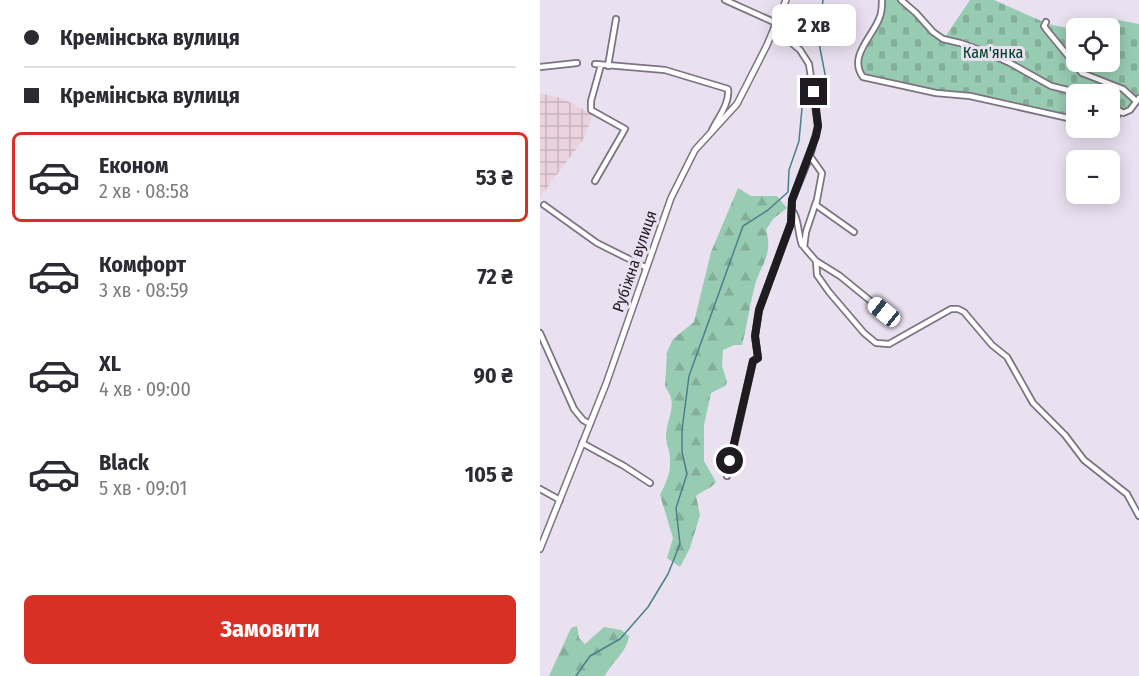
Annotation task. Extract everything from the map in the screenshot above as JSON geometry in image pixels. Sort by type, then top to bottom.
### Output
[{"type":"street","points":[[724,0],[775,26],[806,58],[813,85],[818,126],[810,156],[792,200],[791,223],[759,310],[755,336],[758,358],[753,361],[727,476]]},
{"type":"street","name":"Рубіжна вулиця","points":[[540,549],[620,345],[670,198],[695,150],[737,104],[786,0]]},
{"type":"street","points":[[882,0],[879,20],[863,46],[860,57],[858,67],[863,77],[936,93],[970,96],[1066,118]]},
{"type":"street","points":[[902,0],[933,32],[943,39],[986,52],[1050,86],[1066,90]]},
{"type":"street","points":[[608,66],[616,19]]},
{"type":"street","points":[[1046,22],[1045,28],[1080,71],[1123,89],[1137,99],[1130,110],[1123,113],[1120,112]]},
{"type":"street","points":[[540,67],[577,63]]},
{"type":"street","points":[[595,182],[626,129],[591,110],[598,64],[666,70],[728,89],[729,94],[710,134]]},
{"type":"street","points":[[810,156],[822,173],[816,202],[803,243],[804,247],[816,261],[840,276],[884,312]]},
{"type":"street","points":[[816,202],[821,209],[854,232]]},
{"type":"street","points":[[544,205],[597,243],[645,267]]},
{"type":"street","points":[[792,209],[802,246],[808,251]]},
{"type":"street","points":[[816,261],[817,275],[836,300],[870,339],[881,343],[889,344],[951,309],[961,310],[992,345],[1006,357],[1033,403],[1065,435],[1084,460],[1127,494],[1139,516]]},
{"type":"street","points":[[540,333],[574,409],[582,420],[590,424]]},
{"type":"street","points":[[582,443],[650,483]]},
{"type":"street","points":[[540,489],[560,500]]},
{"type":"shaded area","points":[[540,93],[564,99],[593,115],[583,140],[540,197]]},
{"type":"green space","name":"Кам'янка","points":[[884,0],[899,0],[920,19],[935,37],[941,40],[970,0],[994,0],[1048,24],[1066,28],[1066,72],[1120,72],[1120,20],[1139,24],[1139,97],[1127,111],[1120,110],[1120,84],[1066,84],[1066,117],[964,94],[865,77],[861,70],[861,57],[881,15]]},
{"type":"green space","points":[[738,188],[751,196],[777,196],[787,208],[773,219],[766,230],[767,254],[756,281],[742,345],[734,345],[723,350],[722,366],[727,382],[725,386],[711,393],[704,425],[704,461],[716,482],[696,496],[700,515],[690,548],[680,567],[667,558],[673,538],[660,495],[670,469],[666,436],[672,405],[665,387],[667,352],[673,339],[694,322],[711,252]]},
{"type":"green space","points":[[577,626],[579,638],[585,644],[604,627],[621,630],[629,636],[622,652],[605,676],[549,676],[571,628]]},
{"type":"waterway","points":[[814,88],[824,84],[825,74],[818,38],[823,0]]},
{"type":"waterway","points":[[576,676],[590,656],[620,639],[648,607],[668,574],[680,544],[676,508],[687,474],[682,452],[682,430],[689,376],[743,226],[768,210],[788,192],[789,170],[799,141],[802,108],[810,90]]},
{"type":"route","points":[[730,461],[753,360],[758,359],[755,331],[760,304],[774,273],[791,223],[792,200],[816,136],[818,126],[814,92]]}]
